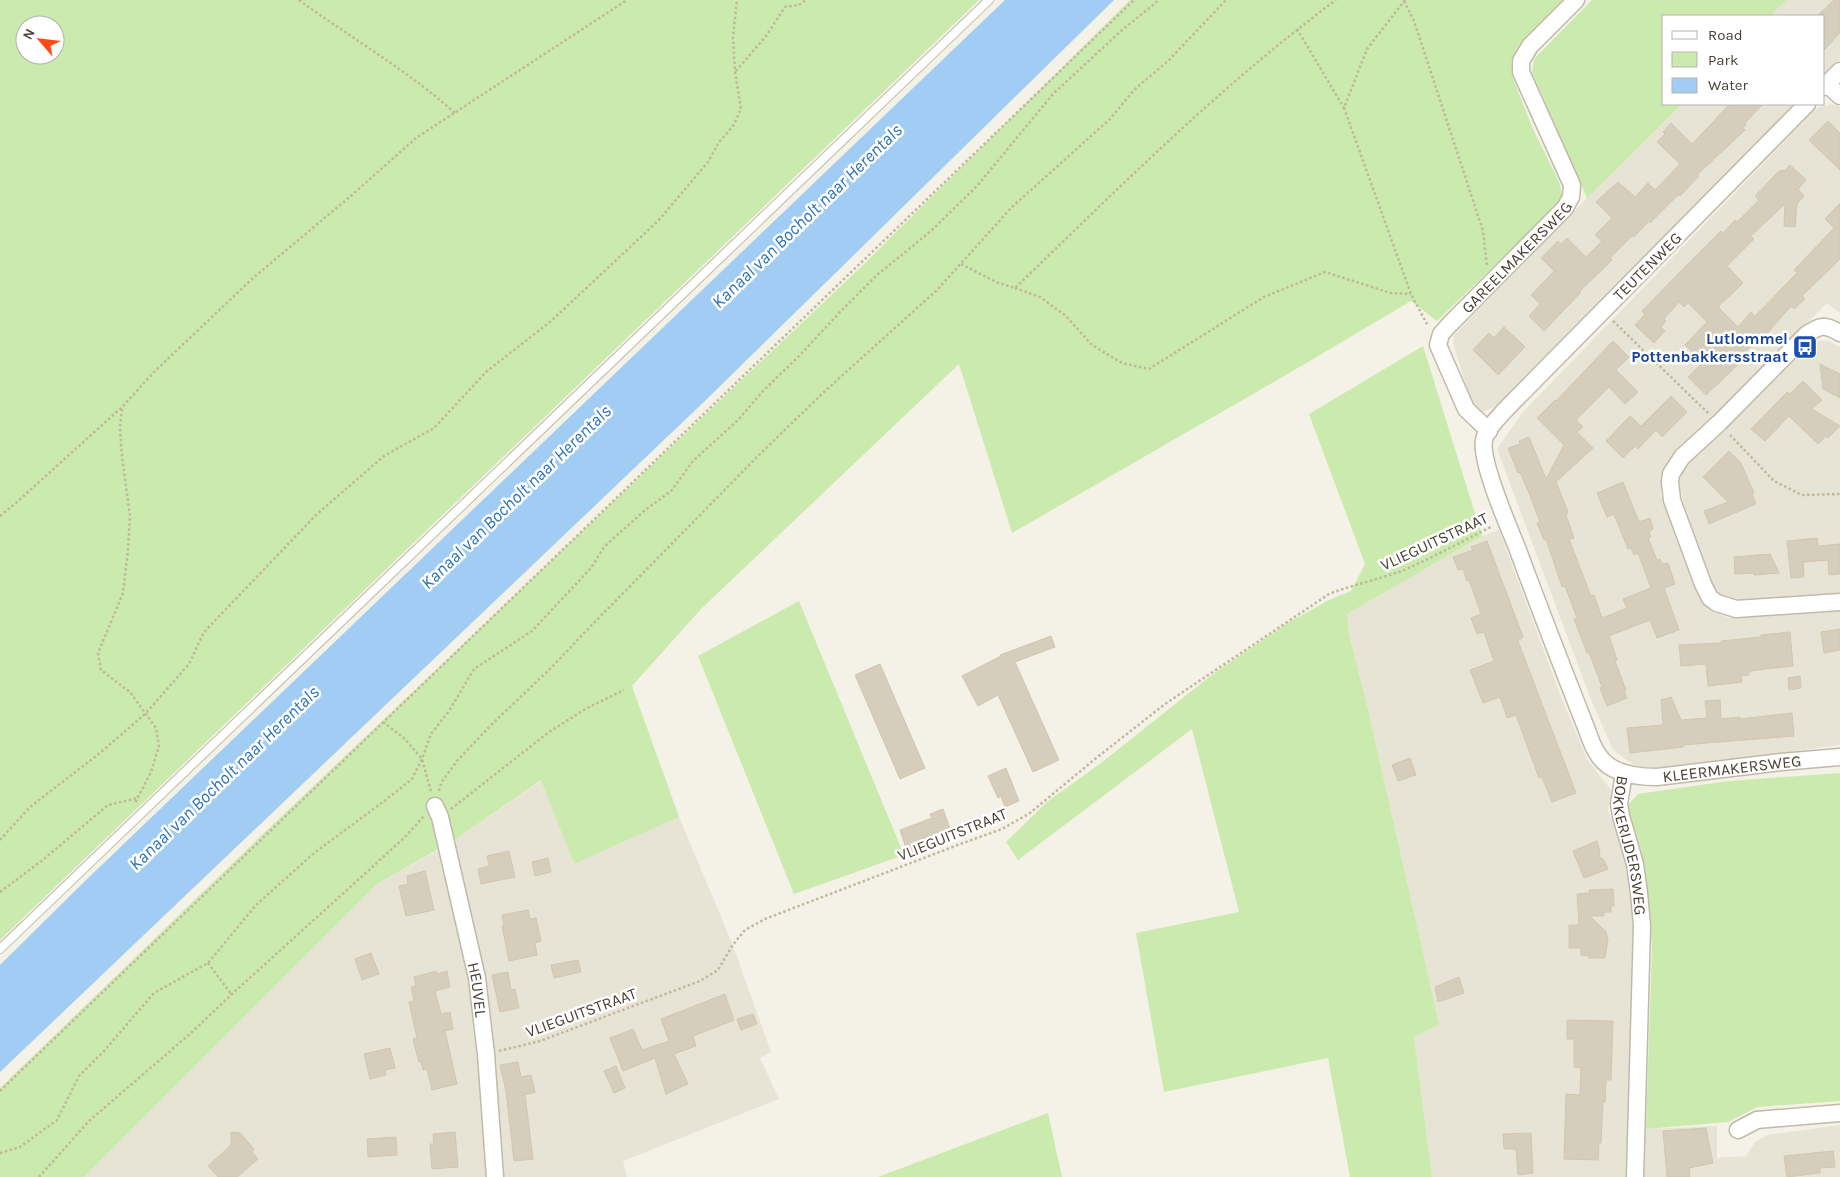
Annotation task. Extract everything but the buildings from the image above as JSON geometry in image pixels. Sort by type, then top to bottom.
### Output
[{"type":"street","name":"GAREELMAKERSWEG","points":[[1438,345],[1441,334],[1565,208],[1571,197],[1572,185],[1521,72],[1521,61],[1530,46],[1576,0]]},
{"type":"street","points":[[1840,71],[1826,85],[1840,96]]},
{"type":"street","name":"TEUTENWEG","points":[[1489,430],[1506,409],[1806,105]]},
{"type":"street","points":[[1840,333],[1833,328],[1819,326],[1806,335],[1719,424],[1682,457],[1675,466],[1670,482],[1672,500],[1703,584],[1710,598],[1717,603],[1736,609],[1840,602]]},
{"type":"street","points":[[1438,345],[1466,409],[1489,430]]},
{"type":"street","name":"BOKKERIJDERSWEG","points":[[1489,430],[1484,439],[1485,462],[1593,746],[1604,762],[1624,773],[1619,804],[1635,864],[1642,926],[1635,1177]]},
{"type":"street","name":"KLEERMAKERSWEG","points":[[1624,773],[1642,777],[1657,777],[1840,757]]},
{"type":"street","name":"HEUVEL","points":[[438,812],[477,978],[486,1054],[495,1177]]},
{"type":"street","points":[[1738,1130],[1758,1120],[1840,1113]]},
{"type":"lane","points":[[0,949],[989,0]]},
{"type":"path","points":[[299,0],[428,89],[455,113]]},
{"type":"path","points":[[0,516],[122,407],[154,372],[253,278],[352,195],[416,138],[627,0]]},
{"type":"path","points":[[0,840],[30,807],[100,753],[146,713],[189,664],[204,632],[316,515],[384,456],[434,428],[487,372],[550,322],[658,221],[708,162],[719,142],[733,126],[741,109],[734,72],[733,37],[737,0]]},
{"type":"path","points":[[734,72],[766,36],[785,7],[800,6],[806,0]]},
{"type":"path","points":[[0,1091],[1134,0]]},
{"type":"path","points":[[0,1153],[20,1147],[57,1120],[79,1076],[104,1051],[154,993],[208,963],[256,905],[314,854],[412,779],[431,734],[450,711],[474,669],[532,631],[591,568],[604,547],[644,511],[671,491],[693,461],[738,420],[763,391],[877,276],[931,231],[977,186],[1053,94],[1121,31],[1159,0]]},
{"type":"path","points":[[438,812],[441,784],[457,761],[477,739],[551,668],[761,452],[936,290],[1012,207],[1110,119],[1134,90],[1168,61],[1226,0]]},
{"type":"path","points":[[1015,288],[1188,122],[1297,29],[1336,0]]},
{"type":"path","points":[[1344,108],[1367,49],[1405,1],[1414,21],[1483,230],[1489,285]]},
{"type":"path","points":[[1297,29],[1344,108],[1412,294],[1438,345]]},
{"type":"path","points":[[960,264],[996,282],[1040,297],[1066,316],[1092,345],[1122,363],[1149,369],[1264,297],[1325,272],[1391,294],[1412,294]]},
{"type":"path","points":[[0,892],[44,859],[108,805],[138,798],[151,772],[159,746],[156,728],[130,692],[101,670],[98,653],[123,593],[128,550],[130,516],[122,457],[120,426],[122,407]]},
{"type":"path","name":"VLIEGUITSTRAAT","points":[[486,1054],[540,1041],[700,981],[718,970],[732,946],[745,930],[765,919],[1002,829],[1030,814],[1095,759],[1166,704],[1277,627],[1329,594],[1355,584],[1378,579],[1400,571],[1506,520]]},
{"type":"path","points":[[39,1177],[89,1121],[192,1033],[231,995],[370,870],[405,837],[418,820],[438,812],[549,732],[587,708],[624,690]]},
{"type":"path","points":[[383,722],[405,739],[422,759],[438,812]]},
{"type":"path","points":[[208,963],[231,995]]},
{"type":"shaded area","points":[[1787,0],[1840,0],[1840,59],[1825,74],[1825,15],[1771,15]]},
{"type":"shaded area","points":[[1831,104],[1840,107],[1840,313],[1827,303],[1679,452],[1663,479],[1660,494],[1694,587],[1711,611],[1729,618],[1840,608],[1840,745],[1653,771],[1638,768],[1613,750],[1590,697],[1497,449],[1522,413],[1817,108]]},
{"type":"shaded area","points":[[1681,105],[1794,105],[1498,405],[1483,412],[1471,401],[1453,343],[1454,335],[1587,198]]},
{"type":"shaded area","points":[[1827,340],[1840,347],[1840,593],[1729,602],[1714,590],[1709,578],[1679,488],[1681,472],[1798,352],[1813,342]]},
{"type":"shaded area","points":[[1499,530],[1563,702],[1587,759],[1611,790],[1608,810],[1622,846],[1631,893],[1634,926],[1627,1177],[1432,1177],[1414,1036],[1439,1024],[1368,709],[1349,635],[1347,614],[1482,536]]},
{"type":"shaded area","points":[[542,780],[574,864],[679,817],[732,943],[771,1052],[760,1058],[779,1099],[623,1161],[627,1177],[500,1177],[456,857],[456,839]]},
{"type":"shaded area","points":[[440,849],[467,959],[480,1059],[488,1177],[84,1177],[377,884]]},
{"type":"shaded area","points":[[1840,1125],[1840,1177],[1643,1177],[1645,1129],[1717,1126],[1717,1158],[1746,1156],[1755,1142],[1768,1135]]},
{"type":"green space","points":[[0,0],[979,0],[0,940]]},
{"type":"green space","points":[[1130,0],[1563,0],[1517,48],[1511,62],[1512,76],[1532,127],[1559,182],[1562,195],[1558,204],[1437,321],[1411,301],[1012,533],[959,364],[701,609],[632,686],[679,817],[574,864],[541,780],[456,839],[377,884],[84,1177],[0,1177],[0,1088],[265,832],[863,265]]},
{"type":"green space","points":[[1592,0],[1787,0],[1771,15],[1662,15],[1662,105],[1681,105],[1587,198],[1532,72],[1534,59]]},
{"type":"green space","points":[[1423,346],[1482,536],[1347,614],[1349,635],[1368,709],[1439,1024],[1414,1037],[1432,1177],[1350,1177],[1328,1058],[1164,1092],[1136,933],[1239,912],[1192,729],[1018,860],[1006,842],[1047,802],[1101,763],[1213,674],[1286,624],[1329,600],[1351,591],[1365,564],[1309,414]]},
{"type":"green space","points":[[799,601],[904,855],[794,894],[698,656]]},
{"type":"green space","points":[[1840,773],[1840,1101],[1757,1107],[1728,1122],[1646,1129],[1652,948],[1648,894],[1641,849],[1627,806],[1638,794],[1729,781]]},
{"type":"green space","points":[[1048,1113],[1062,1177],[878,1177]]},
{"type":"water","name":"Kanaal van Bocholt naar Herentals","points":[[1005,0],[1114,0],[708,398],[0,1072],[0,965],[84,882]]},
{"type":"place","name":"Lutlommel Pottenbakkersstraat","points":[[1805,347]]}]
